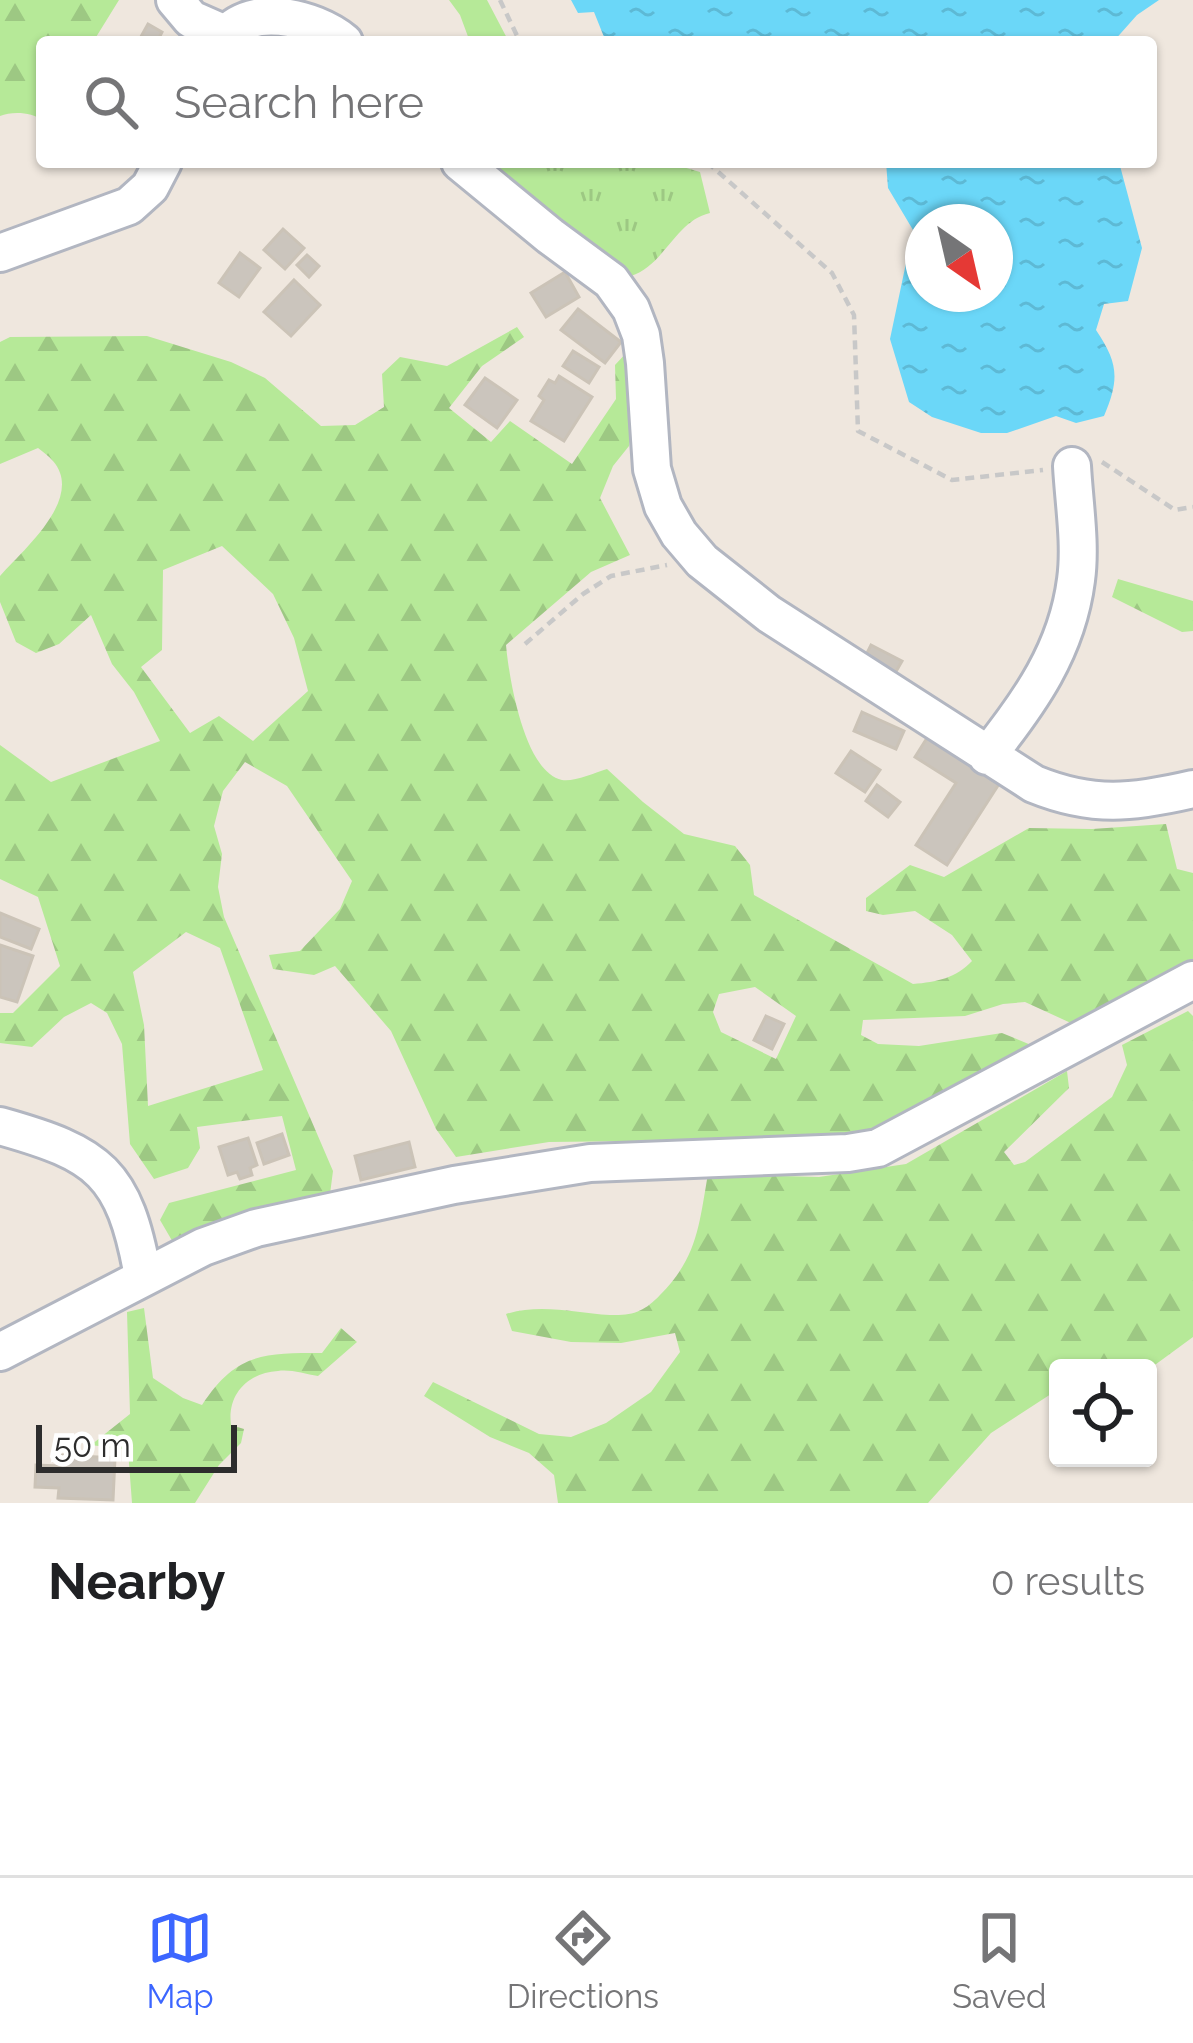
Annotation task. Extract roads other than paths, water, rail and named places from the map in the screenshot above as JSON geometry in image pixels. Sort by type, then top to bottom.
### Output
[{"type":"street","points":[[175,0],[191,19],[229,24],[282,16],[327,28],[337,36]]},
{"type":"street","points":[[0,253],[129,206],[150,187],[161,168]]},
{"type":"street","points":[[467,168],[611,281],[631,309],[645,363],[652,469],[663,506],[702,561],[769,614],[1034,784],[1066,797],[1143,801],[1193,789]]},
{"type":"street","points":[[987,755],[1047,673],[1069,614],[1077,577],[1072,466]]},
{"type":"street","points":[[0,1352],[203,1246],[256,1228],[516,1173],[590,1163],[878,1148],[1193,980]]},
{"type":"street","points":[[0,1126],[82,1156],[103,1171],[125,1205],[143,1276]]},
{"type":"water","points":[[571,0],[1159,0],[1118,36],[604,36],[594,12],[578,13]]},
{"type":"water","points":[[886,168],[1121,168],[1142,248],[1128,301],[1104,304],[1096,330],[1114,371],[1104,416],[1076,423],[1056,416],[1007,433],[981,433],[932,417],[909,402],[890,339],[905,268],[905,312],[1013,312],[1013,204],[905,204],[905,217],[888,188]]}]
